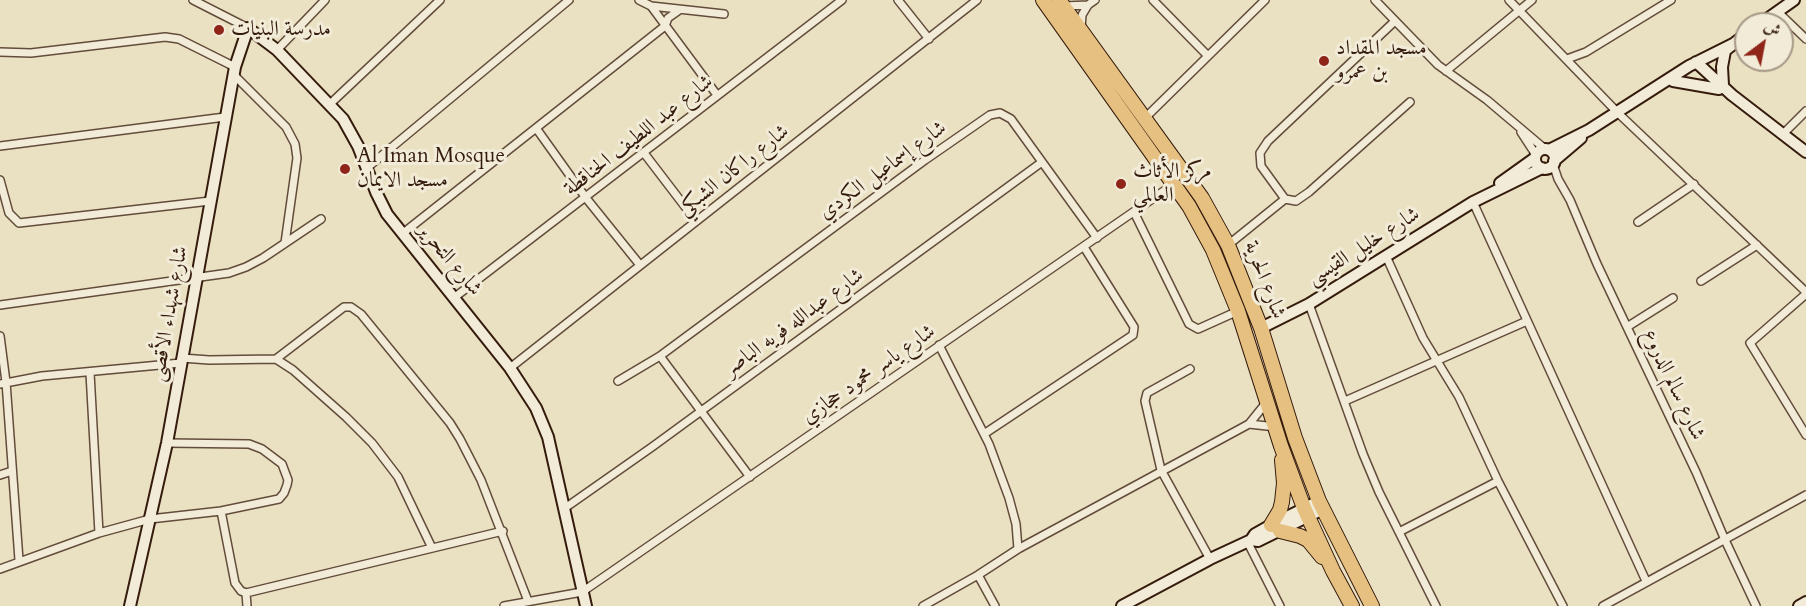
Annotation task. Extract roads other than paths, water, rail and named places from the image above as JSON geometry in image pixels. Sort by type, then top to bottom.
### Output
[{"type":"highway","name":"شارع الحرية","points":[[1043,0],[1190,206],[1213,250],[1238,311],[1281,446],[1306,512],[1352,606]]},
{"type":"highway","name":"شارع الحرية","points":[[1061,3],[1202,198],[1228,245],[1261,328],[1295,438],[1321,505],[1372,606]]},
{"type":"highway","points":[[1281,446],[1284,483],[1275,528],[1308,540],[1333,571]]},
{"type":"street","name":"شارع التحرير","points":[[193,0],[248,28],[277,50],[330,104],[352,133],[368,167],[380,202],[402,234],[510,368],[541,420],[548,437],[586,606]]},
{"type":"street","points":[[277,50],[325,0]]},
{"type":"street","points":[[330,104],[441,0]]},
{"type":"street","points":[[368,167],[569,0]]},
{"type":"street","points":[[639,0],[651,6],[724,14]]},
{"type":"street","name":"شارع عبد اللطيف الحناقطة","points":[[455,297],[842,0]]},
{"type":"street","points":[[898,0],[929,39]]},
{"type":"street","name":"شارع راكان الشبكي","points":[[510,368],[977,0]]},
{"type":"street","points":[[1153,0],[1208,56]]},
{"type":"street","points":[[1145,118],[1265,0]]},
{"type":"street","points":[[1376,0],[1446,71],[1487,100],[1541,153],[1553,153],[1548,165],[1536,163],[1541,153]]},
{"type":"street","points":[[1509,0],[1618,113],[1806,293],[1750,343],[1806,435]]},
{"type":"street","points":[[1446,71],[1532,0]]},
{"type":"street","points":[[1567,59],[1586,52],[1671,0]]},
{"type":"street","points":[[1778,12],[1794,0]]},
{"type":"street","points":[[1061,3],[1091,2]]},
{"type":"street","points":[[1081,30],[1082,15],[1091,2]]},
{"type":"street","points":[[651,6],[717,95]]},
{"type":"street","points":[[402,234],[665,26],[668,18],[678,10]]},
{"type":"street","points":[[1395,21],[1274,135],[1260,153],[1261,166],[1285,199],[1296,201],[1301,199],[1410,102]]},
{"type":"street","points":[[1794,27],[1806,39]]},
{"type":"street","name":"شارع شهداء الأقصى","points":[[130,606],[167,443],[234,71],[248,28]]},
{"type":"street","points":[[0,52],[31,53],[165,37],[179,39],[234,71],[286,127],[295,144],[297,158],[285,243]]},
{"type":"street","name":"شارع خليل القيسي","points":[[1486,195],[1541,153],[1618,113],[1734,43]]},
{"type":"street","points":[[1721,87],[1722,67],[1729,47]]},
{"type":"street","points":[[1695,66],[1806,152]]},
{"type":"street","points":[[1668,83],[1721,87]]},
{"type":"street","points":[[1784,134],[1806,111]]},
{"type":"street","name":"شارع إسماعيل الكردي","points":[[618,381],[660,356],[925,160],[990,115],[1000,113],[1011,119],[1097,238]]},
{"type":"street","points":[[0,146],[225,117]]},
{"type":"street","points":[[536,128],[586,198],[640,265]]},
{"type":"street","points":[[1520,130],[1541,153]]},
{"type":"street","name":"شارع خليل القيسي","points":[[1261,328],[1309,304],[1473,202],[1548,165],[1588,130]]},
{"type":"street","points":[[644,153],[696,221]]},
{"type":"street","name":"شارع عبدالله فويه الباصر","points":[[565,508],[1042,162]]},
{"type":"street","name":"شارع سالم الدروع","points":[[1548,165],[1570,200],[1597,264],[1696,472],[1756,606]]},
{"type":"street","points":[[0,180],[9,213],[19,223],[210,201]]},
{"type":"street","name":"شارع ياسر محمود حجازي","points":[[582,592],[1174,184]]},
{"type":"street","points":[[1638,222],[1694,184]]},
{"type":"street","points":[[1228,245],[1285,199]]},
{"type":"street","points":[[1473,202],[1646,581]]},
{"type":"street","points":[[1134,212],[1189,324],[1198,329],[1238,311]]},
{"type":"street","points":[[0,305],[229,273],[246,267],[321,219]]},
{"type":"street","points":[[1701,281],[1757,245]]},
{"type":"street","points":[[984,434],[1133,335],[1134,327],[1084,247]]},
{"type":"street","points":[[1386,256],[1423,338],[1459,397],[1498,481],[1563,606]]},
{"type":"street","points":[[1627,327],[1673,298]]},
{"type":"street","points":[[1309,304],[1363,454],[1436,606]]},
{"type":"street","points":[[276,359],[344,307],[356,310],[450,423],[482,480],[528,601]]},
{"type":"street","points":[[1345,401],[1527,321]]},
{"type":"street","points":[[0,336],[18,561]]},
{"type":"street","points":[[939,345],[984,434],[1009,498],[1016,524],[1018,549]]},
{"type":"street","points":[[660,356],[750,477]]},
{"type":"street","points":[[3,383],[182,361],[276,359],[307,381],[372,443],[398,477],[432,548]]},
{"type":"street","points":[[1190,369],[1145,396],[1161,470],[1210,559]]},
{"type":"street","points":[[90,373],[99,533]]},
{"type":"street","points":[[923,606],[1018,549],[1249,424],[1267,400]]},
{"type":"street","points":[[1249,424],[1276,427]]},
{"type":"street","points":[[0,569],[99,533],[150,519],[221,511],[279,499],[284,493],[288,480],[282,464],[262,449],[249,444],[167,443]]},
{"type":"street","points":[[0,475],[12,471]]},
{"type":"street","points":[[1399,532],[1498,481]]},
{"type":"street","points":[[1602,606],[1806,495]]},
{"type":"street","points":[[1122,606],[1249,540],[1255,534],[1275,528],[1321,505]]},
{"type":"street","points":[[221,511],[235,583],[241,591],[246,593],[502,531]]},
{"type":"street","points":[[1249,540],[1280,606]]},
{"type":"street","points":[[978,575],[995,606]]},
{"type":"street","points":[[504,606],[582,592]]},
{"type":"street","points":[[246,593],[247,606]]},
{"type":"street","points":[[1799,606],[1806,602]]},
{"type":"place","name":"مدرسة البنيات","points":[[219,30]]},
{"type":"place","name":"مسجد المقداد بن عمرو","points":[[1324,61]]},
{"type":"place","name":"Al Iman Mosque مسجد الايمان","points":[[345,169]]},
{"type":"place","name":"مركز الأثاث العالمي","points":[[1121,184]]}]
